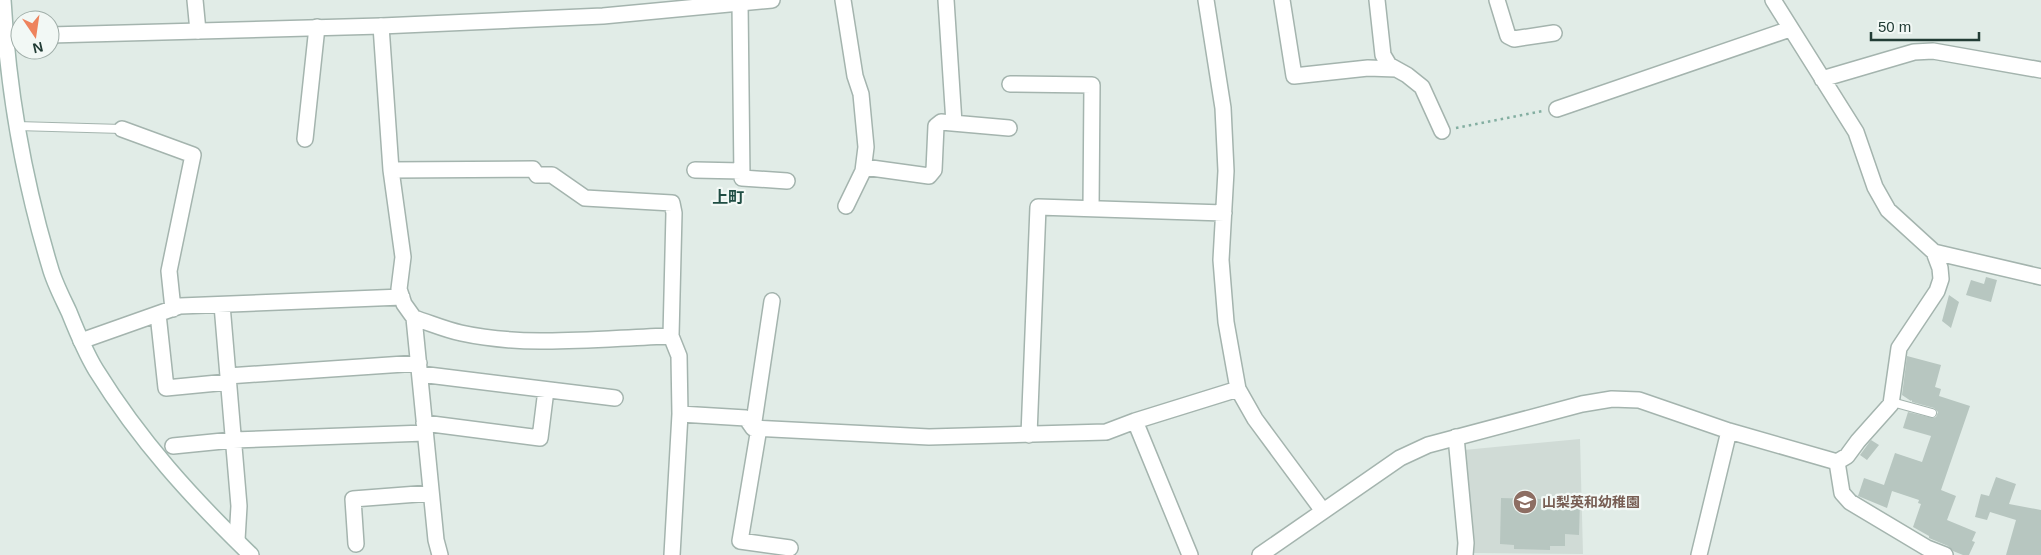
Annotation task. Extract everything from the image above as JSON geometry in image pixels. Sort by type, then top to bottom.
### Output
[{"type":"street","points":[[3,0],[22,158],[50,268],[81,341],[96,370],[137,431],[169,472],[249,554]]},
{"type":"street","points":[[195,0],[198,31]]},
{"type":"street","points":[[60,34],[381,26],[603,16],[772,0]]},
{"type":"street","points":[[843,0],[855,76],[861,94],[866,147],[864,167],[846,206]]},
{"type":"street","points":[[946,0],[954,123]]},
{"type":"street","points":[[1206,0],[1223,108],[1226,171],[1221,260],[1226,322],[1238,389],[1255,419],[1323,511]]},
{"type":"street","points":[[1282,0],[1294,76],[1368,68],[1396,69]]},
{"type":"street","points":[[1377,0],[1383,55],[1389,65],[1407,75],[1422,87],[1442,131]]},
{"type":"street","points":[[1497,0],[1508,36],[1514,39],[1554,33]]},
{"type":"street","points":[[1260,555],[1400,458],[1428,445],[1582,404],[1612,399],[1638,400],[1728,431],[1837,462],[1847,456],[1892,402],[1900,348],[1937,291],[1941,279],[1940,268],[1934,252],[1888,210],[1875,187],[1856,132],[1773,0]]},
{"type":"street","points":[[748,2],[742,178],[787,181]]},
{"type":"street","points":[[381,26],[392,170],[403,257],[399,289],[404,304],[414,318],[436,540],[440,555]]},
{"type":"street","points":[[305,138],[317,27]]},
{"type":"street","points":[[1557,108],[1790,29]]},
{"type":"street","points":[[1822,79],[1914,52],[1933,51],[2041,70]]},
{"type":"street","points":[[1010,84],[1092,85],[1091,209]]},
{"type":"street","points":[[864,167],[929,176],[934,170],[936,126],[941,122],[1009,128]]},
{"type":"street","points":[[122,129],[194,155],[169,271],[173,309]]},
{"type":"street","points":[[392,170],[533,169],[537,175],[552,175],[585,198],[672,203],[674,213],[670,336],[679,356],[680,414],[672,555]]},
{"type":"street","points":[[695,170],[742,171]]},
{"type":"street","points":[[1029,435],[1038,207],[1224,213]]},
{"type":"street","points":[[1934,252],[2041,277]]},
{"type":"street","points":[[81,341],[180,306],[402,297]]},
{"type":"street","points":[[772,301],[740,541],[790,548]]},
{"type":"street","points":[[222,305],[239,506],[237,540]]},
{"type":"street","points":[[158,314],[166,388],[228,379],[419,368],[546,390],[615,398]]},
{"type":"street","points":[[414,318],[461,333],[501,338],[548,341],[670,336]]},
{"type":"street","points":[[680,414],[746,418],[756,428],[929,437],[1106,432],[1238,389]]},
{"type":"street","points":[[173,446],[233,440],[425,428],[540,438],[546,390]]},
{"type":"street","points":[[1135,421],[1190,555]]},
{"type":"street","points":[[1699,555],[1728,431]]},
{"type":"street","points":[[1456,437],[1466,543],[1464,555]]},
{"type":"street","points":[[1837,462],[1842,493],[1850,502],[1927,548],[1945,555]]},
{"type":"street","points":[[356,544],[353,499],[431,493]]},
{"type":"lane","points":[[17,126],[122,129]]},
{"type":"lane","points":[[1892,402],[1932,413]]},
{"type":"path","points":[[1442,131],[1557,108]]},
{"type":"shaded area","name":"山梨英和幼稚園","points":[[1580,439],[1583,554],[1473,553],[1464,450]]},
{"type":"building","points":[[1986,277],[1997,280],[1991,302],[1966,295],[1971,280],[1984,284]]},
{"type":"building","points":[[1949,295],[1959,302],[1951,328],[1942,321]]},
{"type":"building","points":[[1907,356],[1941,365],[1935,387],[1941,389],[1939,396],[1970,406],[1941,490],[1956,496],[1947,520],[1976,532],[1972,541],[1975,542],[1969,555],[1953,551],[1948,546],[1929,538],[1929,536],[1913,527],[1921,504],[1918,503],[1919,500],[1892,491],[1887,508],[1858,496],[1864,478],[1884,485],[1895,453],[1922,462],[1931,436],[1903,428],[1908,412],[1933,418],[1936,417],[1938,412],[1934,408],[1912,402],[1912,400],[1902,395]]},
{"type":"building","points":[[1871,440],[1879,445],[1867,460],[1860,455]]},
{"type":"building","points":[[1996,477],[2016,484],[2009,504],[2041,510],[2041,555],[2006,555],[2016,520],[1990,512],[1987,520],[1975,517],[1981,494],[1989,496]]},
{"type":"building","points":[[1501,498],[1580,500],[1579,535],[1565,534],[1565,546],[1550,546],[1550,550],[1514,549],[1514,545],[1500,544]]},
{"type":"place","name":"山梨英和幼稚園","points":[[1525,502]]},
{"type":"district","name":"上町","points":[[728,197]]}]
